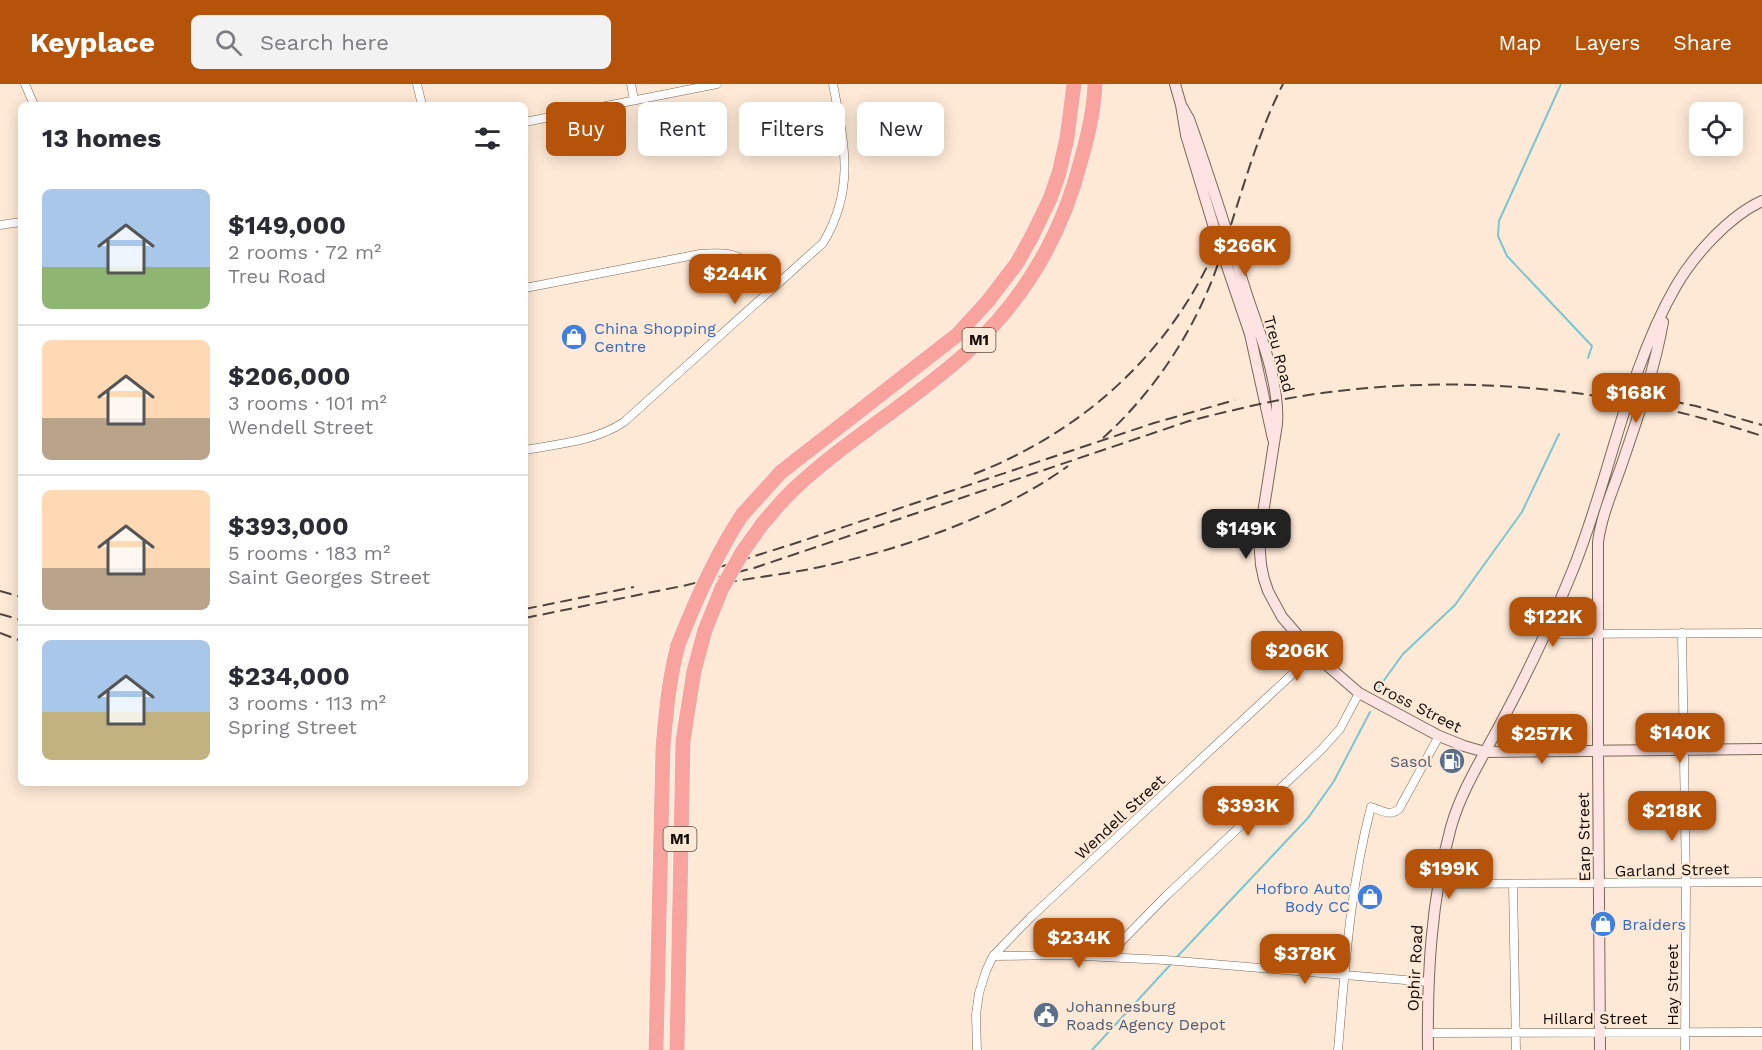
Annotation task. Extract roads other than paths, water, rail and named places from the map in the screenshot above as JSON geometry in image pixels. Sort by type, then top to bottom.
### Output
[{"type":"highway","name":"M1","points":[[656,1050],[663,747],[667,703],[678,645],[695,600],[714,561],[742,515],[781,472],[957,335],[988,302],[1017,263],[1050,199],[1059,173],[1067,138],[1074,84]]},
{"type":"highway","name":"M1","points":[[677,1050],[683,741],[694,671],[705,630],[722,588],[743,551],[763,523],[793,489],[966,353],[1004,315],[1036,270],[1058,230],[1075,185],[1087,140],[1095,84]]},
{"type":"street","points":[[25,84],[33,102]]},
{"type":"street","points":[[417,84],[421,102]]},
{"type":"street","points":[[631,84],[634,100]]},
{"type":"street","points":[[528,121],[717,84]]},
{"type":"street","points":[[528,449],[597,435],[624,422],[823,243],[833,226],[839,208],[845,166],[844,145],[833,84]]},
{"type":"street","name":"Treu Road","points":[[1175,84],[1186,135],[1228,273],[1250,334],[1274,442],[1259,538],[1261,565],[1274,603],[1312,652]]},
{"type":"street","name":"Earp Street","points":[[1544,634],[1580,553],[1639,366],[1675,288],[1686,269],[1721,231],[1762,201]]},
{"type":"street","points":[[0,225],[18,222]]},
{"type":"street","points":[[528,287],[720,252],[734,254],[747,261],[770,290]]},
{"type":"street","name":"Earp Street","points":[[1600,1050],[1599,533],[1651,370],[1665,309]]},
{"type":"street","points":[[1589,526],[1600,517],[1609,500]]},
{"type":"street","points":[[1580,553],[1591,551],[1598,554]]},
{"type":"street","name":"Hay Street","points":[[1682,633],[1686,883],[1685,1050]]},
{"type":"street","points":[[1544,634],[1762,633]]},
{"type":"street","points":[[1294,666],[1296,634]]},
{"type":"street","name":"Ophir Road","points":[[1428,1050],[1430,944],[1437,884],[1446,847],[1457,809],[1544,634]]},
{"type":"street","name":"Cross Street","points":[[1312,652],[1363,696],[1439,736],[1485,752],[1762,749]]},
{"type":"street","name":"Wendell Street","points":[[1265,698],[1294,666],[1312,652]]},
{"type":"street","name":"Wendell Street","points":[[993,956],[1030,918],[1312,652]]},
{"type":"street","points":[[1106,957],[1321,750],[1340,729],[1363,696]]},
{"type":"street","points":[[1338,1050],[1344,975],[1357,868],[1371,807],[1389,813],[1399,809],[1439,736]]},
{"type":"street","name":"Garland Street","points":[[1437,884],[1762,882]]},
{"type":"street","points":[[1513,884],[1516,1050]]},
{"type":"street","points":[[977,1050],[976,1015],[979,993],[993,956],[1106,957],[1182,961],[1429,982]]},
{"type":"street","name":"Hillard Street","points":[[1428,1033],[1762,1032]]},
{"type":"waterway","points":[[1561,84],[1499,221],[1498,236],[1507,256],[1592,346],[1588,358]]},
{"type":"waterway","points":[[1377,690],[1403,654],[1455,605],[1522,512],[1559,434]]},
{"type":"waterway","points":[[1176,958],[1308,818],[1334,781],[1370,712]]},
{"type":"waterway","points":[[1092,1050],[1172,963]]},
{"type":"railway","points":[[1103,438],[1122,420],[1156,380],[1198,312],[1218,264],[1264,128],[1283,84]]},
{"type":"railway","points":[[974,474],[1050,437],[1116,387],[1172,325],[1195,290],[1214,252]]},
{"type":"railway","points":[[528,617],[687,585],[754,568],[1189,421],[1305,395],[1378,387],[1434,385],[1489,385],[1545,389],[1600,396],[1654,407],[1762,436]]},
{"type":"railway","points":[[1619,390],[1696,406],[1762,425]]},
{"type":"railway","points":[[704,572],[1154,423],[1235,400]]},
{"type":"railway","points":[[725,583],[820,567],[917,540],[1011,501],[1068,466]]},
{"type":"railway","points":[[528,608],[634,587]]},
{"type":"railway","points":[[0,591],[18,596]]},
{"type":"railway","points":[[0,614],[18,619]]},
{"type":"railway","points":[[0,633],[18,640]]},
{"type":"place","name":"China Shopping Centre","points":[[574,337]]},
{"type":"place","name":"Sasol","points":[[1452,761]]},
{"type":"place","name":"Hofbro Auto Body CC","points":[[1370,897]]},
{"type":"place","name":"Braiders","points":[[1603,924]]},
{"type":"place","name":"Johannesburg Roads Agency Depot","points":[[1046,1015]]}]
